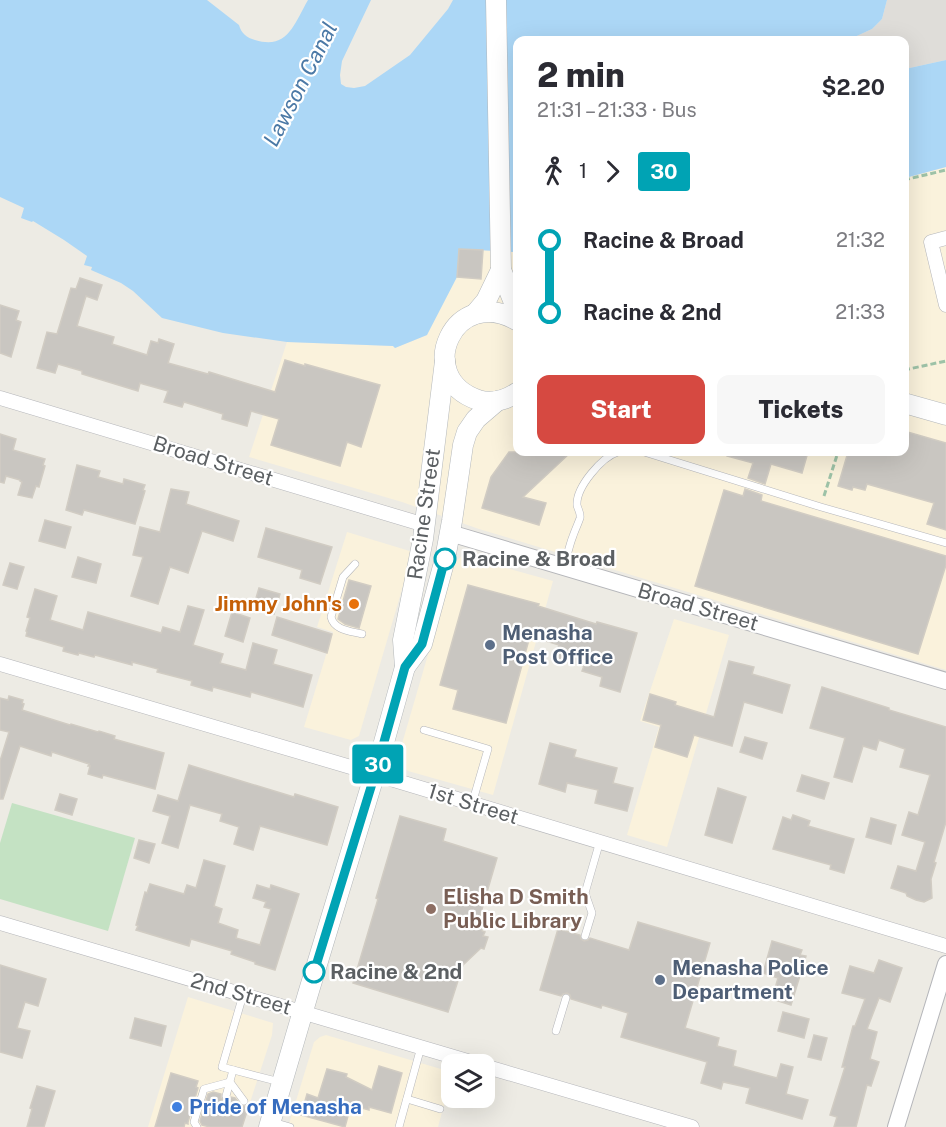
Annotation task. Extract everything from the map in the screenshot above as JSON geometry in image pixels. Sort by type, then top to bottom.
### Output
[{"type":"main road","points":[[496,0],[501,270],[513,300]]},
{"type":"main road","name":"Racine Street","points":[[270,1124],[405,667],[403,640],[425,525],[446,346],[451,332],[461,321],[475,314],[486,301],[501,270]]},
{"type":"main road","points":[[475,314],[492,312],[513,318]]},
{"type":"main road","points":[[445,361],[448,375],[457,388],[468,396],[482,401],[497,401],[513,396]]},
{"type":"main road","name":"Racine Street","points":[[405,667],[422,644],[450,533],[467,432],[476,419],[497,401]]},
{"type":"main road","points":[[909,404],[946,415]]},
{"type":"street","points":[[946,238],[931,242],[946,305]]},
{"type":"street","name":"Broad Street","points":[[0,398],[425,525]]},
{"type":"street","name":"Broad Street","points":[[450,533],[946,681]]},
{"type":"street","name":"1st Street","points":[[0,664],[946,946]]},
{"type":"street","name":"2nd Street","points":[[0,923],[445,1054]]},
{"type":"street","points":[[896,1127],[946,964]]},
{"type":"street","name":"2nd Street","points":[[495,1069],[690,1127]]},
{"type":"lane","points":[[563,567],[581,516],[577,504],[581,491],[587,479],[609,456]]},
{"type":"lane","points":[[657,456],[946,543]]},
{"type":"lane","points":[[355,564],[343,577],[331,617],[336,627],[362,634]]},
{"type":"lane","points":[[424,730],[488,749],[472,804]]},
{"type":"lane","points":[[585,936],[592,913],[585,893],[600,842]]},
{"type":"lane","points":[[243,995],[222,1067],[282,1083]]},
{"type":"lane","points":[[556,1031],[566,998]]},
{"type":"lane","points":[[399,1127],[421,1047]]},
{"type":"lane","points":[[226,1096],[233,1070]]},
{"type":"lane","points":[[230,1082],[244,1101]]},
{"type":"lane","points":[[197,1127],[194,1122],[204,1089],[230,1082]]},
{"type":"lane","points":[[406,1099],[440,1109]]},
{"type":"lane","points":[[270,1124],[290,1127]]},
{"type":"path","points":[[909,179],[946,170]]},
{"type":"path","points":[[909,369],[946,361]]},
{"type":"path","points":[[821,507],[836,456]]},
{"type":"shaded area","points":[[887,0],[946,0],[946,60],[909,68],[909,36],[857,36],[872,29],[882,19]]},
{"type":"shaded area","points":[[946,167],[946,670],[249,457],[287,342],[393,346],[395,348],[427,335],[459,249],[513,252],[513,456],[909,456],[909,177]]},
{"type":"shaded area","points":[[347,532],[413,552],[359,736],[351,740],[304,727],[333,632],[317,627]]},
{"type":"shaded area","points":[[470,553],[475,553],[478,560],[553,581],[493,795],[408,771],[399,762],[399,754],[455,562]]},
{"type":"shaded area","points":[[674,619],[729,635],[667,847],[627,835],[659,727],[640,721]]},
{"type":"shaded area","points":[[188,997],[273,1023],[272,1035],[242,1127],[148,1127]]},
{"type":"shaded area","points":[[326,1035],[441,1069],[441,1108],[443,1108],[438,1127],[288,1127],[314,1042]]},
{"type":"green space","points":[[12,803],[135,838],[108,931],[0,899],[0,843]]},
{"type":"water","name":"Lawson Canal","points":[[0,0],[207,0],[239,25],[247,36],[266,42],[283,38],[289,33],[308,0],[371,0],[342,61],[341,84],[354,88],[365,86],[410,55],[453,0],[887,0],[882,19],[872,29],[857,36],[513,36],[513,252],[459,249],[457,277],[427,335],[395,348],[393,346],[287,342],[223,333],[162,318],[133,291],[91,270],[92,267],[84,265],[87,256],[33,221],[21,218],[24,208],[0,197]]},
{"type":"water","points":[[946,60],[946,167],[909,177],[909,68]]},
{"type":"building","points":[[459,249],[483,250],[481,279],[457,277]]},
{"type":"building","points":[[80,278],[102,285],[97,300],[86,296],[77,326],[114,337],[112,344],[147,355],[151,341],[158,343],[159,339],[174,344],[168,363],[208,374],[209,372],[275,392],[285,360],[380,385],[361,447],[347,442],[340,466],[271,445],[279,419],[251,411],[247,426],[222,419],[223,414],[184,402],[182,407],[164,402],[168,391],[140,383],[138,391],[82,374],[82,371],[58,364],[55,373],[37,368],[47,332],[57,334],[71,288],[76,289]]},
{"type":"building","points":[[0,305],[19,311],[16,320],[21,322],[11,357],[0,353]]},
{"type":"building","points":[[909,432],[946,443],[946,530],[927,524],[934,503],[867,484],[865,490],[853,487],[852,490],[838,486],[847,456],[909,456]]},
{"type":"building","points":[[0,434],[16,439],[13,450],[45,459],[39,487],[36,486],[32,498],[18,495],[22,482],[20,480],[6,476],[4,483],[0,482]]},
{"type":"building","points":[[509,452],[513,452],[513,456],[567,456],[523,497],[546,503],[539,525],[482,508],[491,477]]},
{"type":"building","points":[[727,456],[807,456],[802,473],[771,464],[765,484],[748,478],[753,463]]},
{"type":"building","points":[[77,465],[100,471],[98,477],[123,484],[124,479],[145,485],[135,524],[84,510],[82,515],[66,510]]},
{"type":"building","points":[[171,489],[189,492],[186,504],[239,521],[233,541],[202,531],[188,573],[170,567],[158,604],[131,596],[143,557],[133,555],[140,527],[160,532]]},
{"type":"building","points":[[745,489],[762,495],[761,501],[946,556],[946,565],[918,654],[695,586],[724,490],[743,496]]},
{"type":"building","points":[[45,520],[71,527],[65,548],[39,541]]},
{"type":"building","points":[[266,528],[332,547],[320,584],[300,578],[302,570],[258,557]]},
{"type":"building","points":[[78,557],[101,564],[96,583],[72,577]]},
{"type":"building","points":[[10,563],[24,567],[17,589],[3,585]]},
{"type":"building","name":"Jimmy John's","points":[[349,580],[371,586],[359,628],[345,624],[338,619]]},
{"type":"building","name":"Menasha Post Office","points":[[468,585],[539,604],[538,606],[596,624],[597,622],[637,633],[620,692],[600,686],[602,677],[582,671],[584,666],[555,658],[559,645],[530,636],[506,723],[453,709],[458,690],[440,685]]},
{"type":"building","points":[[259,588],[280,594],[274,614],[253,608]]},
{"type":"building","points":[[35,589],[57,596],[50,620],[83,630],[88,612],[161,633],[163,627],[180,632],[188,606],[204,610],[193,645],[223,654],[220,663],[246,670],[253,643],[277,650],[273,664],[312,675],[303,707],[251,692],[250,697],[213,687],[212,691],[191,685],[192,681],[157,672],[158,669],[95,655],[94,657],[79,653],[78,655],[63,651],[64,647],[26,636],[30,618],[27,617]]},
{"type":"building","points":[[232,612],[250,618],[243,642],[225,636]]},
{"type":"building","points":[[277,617],[332,634],[327,653],[272,635]]},
{"type":"building","points":[[729,661],[754,667],[752,674],[790,685],[782,713],[744,702],[732,746],[694,735],[687,757],[655,747],[661,725],[643,720],[650,694],[676,702],[675,705],[714,717]]},
{"type":"building","points":[[822,687],[946,727],[946,822],[934,862],[936,863],[931,879],[932,898],[924,902],[891,888],[898,866],[916,871],[925,842],[902,835],[909,812],[918,815],[930,775],[900,767],[905,749],[879,740],[876,750],[863,746],[852,782],[834,777],[845,738],[810,728]]},
{"type":"building","points":[[9,696],[23,700],[22,710],[70,725],[99,731],[115,736],[114,739],[164,753],[155,789],[103,775],[102,778],[88,774],[89,764],[52,752],[51,756],[20,746],[3,799],[0,799],[0,761],[9,732],[0,730],[0,698],[8,700]]},
{"type":"building","points":[[745,737],[767,743],[762,759],[740,752]]},
{"type":"building","points":[[550,743],[576,750],[574,757],[617,768],[613,783],[633,788],[627,811],[595,803],[598,790],[567,783],[565,792],[539,784]]},
{"type":"building","points":[[189,765],[294,797],[295,794],[338,807],[327,845],[260,826],[253,850],[234,844],[239,827],[220,821],[222,814],[190,805],[178,848],[162,843],[170,816],[153,811],[158,795],[178,801]]},
{"type":"building","points":[[802,775],[829,783],[824,799],[797,791]]},
{"type":"building","points":[[718,788],[746,797],[732,843],[705,835]]},
{"type":"building","points":[[60,794],[77,799],[72,815],[55,810]]},
{"type":"building","points":[[793,815],[810,821],[808,826],[854,839],[844,873],[830,869],[831,865],[773,849],[783,817],[791,820]]},
{"type":"building","name":"Elisha D Smith Public Library","points":[[400,816],[446,829],[443,841],[497,858],[480,916],[482,931],[485,932],[483,936],[488,937],[484,949],[481,948],[463,965],[448,1012],[353,983]]},
{"type":"building","points":[[871,818],[896,825],[891,844],[866,837]]},
{"type":"building","points":[[139,840],[155,844],[149,863],[134,858]]},
{"type":"building","points":[[204,860],[225,866],[214,906],[222,909],[218,923],[238,930],[236,938],[260,945],[271,909],[264,907],[266,902],[253,898],[257,885],[270,889],[271,885],[299,894],[275,970],[231,954],[232,951],[191,939],[189,946],[136,930],[145,892],[147,893],[150,884],[184,894],[187,885],[196,888]]},
{"type":"building","points":[[638,922],[710,943],[685,1028],[719,1038],[717,1046],[736,1051],[733,1066],[777,1078],[781,1064],[793,1067],[786,1094],[808,1100],[802,1119],[746,1103],[750,1088],[723,1082],[721,1089],[701,1083],[707,1062],[621,1037],[628,1013],[571,999],[567,993],[561,996],[540,990],[558,929],[580,935],[584,941],[590,938],[629,950]]},
{"type":"building","points":[[772,941],[802,950],[800,955],[806,956],[791,1005],[772,999],[778,978],[763,973]]},
{"type":"building","points":[[879,960],[902,968],[890,1002],[879,998],[867,1029],[877,1032],[870,1059],[879,1062],[871,1086],[867,1085],[856,1127],[834,1127],[837,1117],[830,1115],[845,1067],[842,1067],[853,1026],[855,1026],[865,999],[842,993],[850,966],[874,973]]},
{"type":"building","points":[[0,965],[46,979],[38,1006],[25,1002],[17,1028],[30,1031],[22,1058],[0,1052]]},
{"type":"building","points":[[783,1012],[809,1019],[804,1038],[778,1031]]},
{"type":"building","points":[[135,1018],[166,1026],[161,1046],[130,1038]]},
{"type":"building","points":[[814,1035],[827,1038],[821,1060],[808,1057]]},
{"type":"building","points":[[379,1066],[402,1073],[391,1113],[351,1105],[345,1127],[301,1115],[307,1094],[318,1098],[327,1069],[347,1074],[346,1077],[372,1090]]},
{"type":"building","name":"Pride of Menasha","points":[[171,1073],[198,1081],[188,1124],[185,1123],[184,1127],[155,1127]]},
{"type":"building","points":[[37,1086],[55,1091],[44,1127],[27,1127],[32,1109],[30,1108]]},
{"type":"building","points":[[213,1092],[221,1094],[224,1101],[228,1101],[231,1097],[235,1098],[242,1106],[247,1106],[250,1102],[242,1127],[202,1125],[200,1121],[208,1094]]},
{"type":"bus line","name":"30","points":[[314,972],[375,774],[405,667],[422,644],[445,559]]},
{"type":"place","name":"Racine & Broad","points":[[445,559]]},
{"type":"place","name":"Jimmy John's","points":[[354,604]]},
{"type":"place","name":"Menasha Post Office","points":[[490,645]]},
{"type":"place","name":"Elisha D Smith Public Library","points":[[431,909]]},
{"type":"place","name":"Racine & 2nd","points":[[314,972]]},
{"type":"place","name":"Menasha Police Department","points":[[660,980]]},
{"type":"place","name":"Pride of Menasha","points":[[177,1107]]}]
